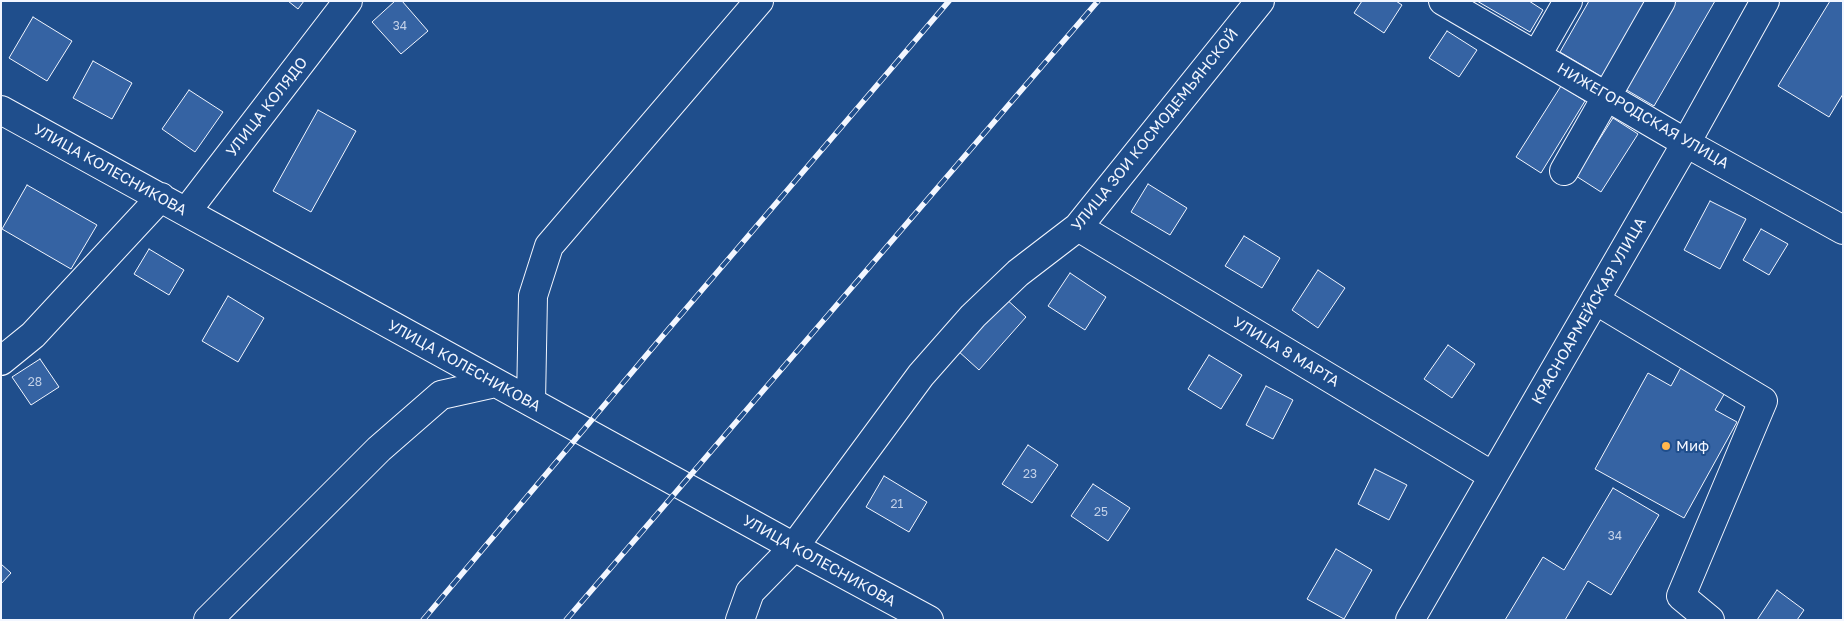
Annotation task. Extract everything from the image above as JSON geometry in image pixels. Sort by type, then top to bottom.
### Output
[{"type":"street","name":"УЛИЦА КОЛЯДО","points":[[186,212],[348,1]]},
{"type":"street","points":[[531,402],[533,296],[549,246],[736,13],[759,1]]},
{"type":"street","name":"УЛИЦА ЗОИ КОСМОДЕМЬЯНСКОЙ","points":[[740,620],[750,592],[794,547],[921,375],[973,316],[1018,274],[1078,227],[1260,1]]},
{"type":"street","name":"НИЖЕГОРОДСКАЯ УЛИЦА","points":[[1443,1],[1686,143],[1843,230]]},
{"type":"street","points":[[1564,171],[1661,1]]},
{"type":"street","name":"КРАСНОАРМЕЙСКАЯ УЛИЦА","points":[[1410,620],[1686,143],[1765,1]]},
{"type":"street","points":[[1537,55],[1566,2]]},
{"type":"street","name":"УЛИЦА КОЛЕСНИКОВА","points":[[1,110],[921,618]]},
{"type":"street","points":[[1,362],[33,335],[161,198]]},
{"type":"street","name":"УЛИЦА 8 МАРТА","points":[[1078,227],[1493,476]]},
{"type":"street","points":[[1595,300],[1763,401],[1681,596],[1710,620]]},
{"type":"street","points":[[208,620],[380,448],[441,395],[495,382]]},
{"type":"building","points":[[288,1],[304,1],[298,9]]},
{"type":"building","points":[[395,1],[402,1],[428,31],[401,54],[372,22]]},
{"type":"building","points":[[1362,1],[1396,1],[1402,5],[1384,33],[1354,13]]},
{"type":"building","points":[[1477,1],[1529,1],[1543,10],[1530,32]]},
{"type":"building","points":[[1589,1],[1649,1],[1604,78],[1560,52]]},
{"type":"building","points":[[1676,1],[1715,1],[1654,106],[1625,89]]},
{"type":"building","points":[[1830,1],[1843,1],[1843,94],[1829,117],[1778,86]]},
{"type":"building","points":[[33,17],[72,41],[47,81],[9,58]]},
{"type":"building","points":[[1447,31],[1477,50],[1459,77],[1429,58]]},
{"type":"building","points":[[93,61],[132,83],[112,119],[73,98]]},
{"type":"building","points":[[1561,86],[1585,101],[1541,173],[1516,157]]},
{"type":"building","points":[[189,90],[223,112],[195,152],[162,129]]},
{"type":"building","points":[[318,110],[356,131],[311,212],[273,191]]},
{"type":"building","points":[[1613,118],[1638,134],[1601,192],[1576,176]]},
{"type":"building","points":[[1148,184],[1187,208],[1170,235],[1131,212]]},
{"type":"building","points":[[27,185],[97,225],[71,269],[2,229]]},
{"type":"building","points":[[1710,201],[1746,219],[1720,269],[1684,250]]},
{"type":"building","points":[[1761,229],[1788,244],[1769,275],[1743,260]]},
{"type":"building","points":[[1244,236],[1280,258],[1262,288],[1225,266]]},
{"type":"building","points":[[149,249],[184,270],[169,295],[134,274]]},
{"type":"building","points":[[1318,270],[1345,288],[1318,328],[1292,310]]},
{"type":"building","points":[[1070,273],[1106,297],[1085,330],[1048,306]]},
{"type":"building","points":[[228,296],[264,318],[238,362],[202,341]]},
{"type":"building","points":[[1004,297],[1026,317],[979,370],[957,350]]},
{"type":"building","points":[[1448,345],[1475,364],[1452,398],[1424,379]]},
{"type":"building","points":[[1209,355],[1242,375],[1221,409],[1188,389]]},
{"type":"building","points":[[40,359],[59,387],[31,405],[12,377]]},
{"type":"building","name":"Миф","points":[[1685,360],[1730,384],[1715,410],[1737,422],[1684,518],[1595,469],[1648,373],[1671,386]]},
{"type":"building","points":[[1266,386],[1293,400],[1273,439],[1246,425]]},
{"type":"building","points":[[1028,445],[1058,465],[1032,503],[1002,484]]},
{"type":"building","points":[[1375,469],[1407,485],[1389,520],[1358,504]]},
{"type":"building","points":[[884,476],[927,502],[909,532],[866,507]]},
{"type":"building","points":[[1093,484],[1130,508],[1108,541],[1071,516]]},
{"type":"building","points":[[1613,488],[1659,515],[1611,595],[1588,581],[1565,620],[1505,620],[1543,557],[1564,570]]},
{"type":"building","points":[[1336,549],[1372,570],[1344,619],[1307,599]]},
{"type":"building","points":[[1,564],[11,573],[1,584]]},
{"type":"building","points":[[1777,590],[1804,610],[1797,620],[1757,620]]},
{"type":"railway","points":[[423,620],[949,1]]},
{"type":"railway","points":[[566,620],[1098,1]]},
{"type":"place","name":"Миф","points":[[1666,446]]}]
